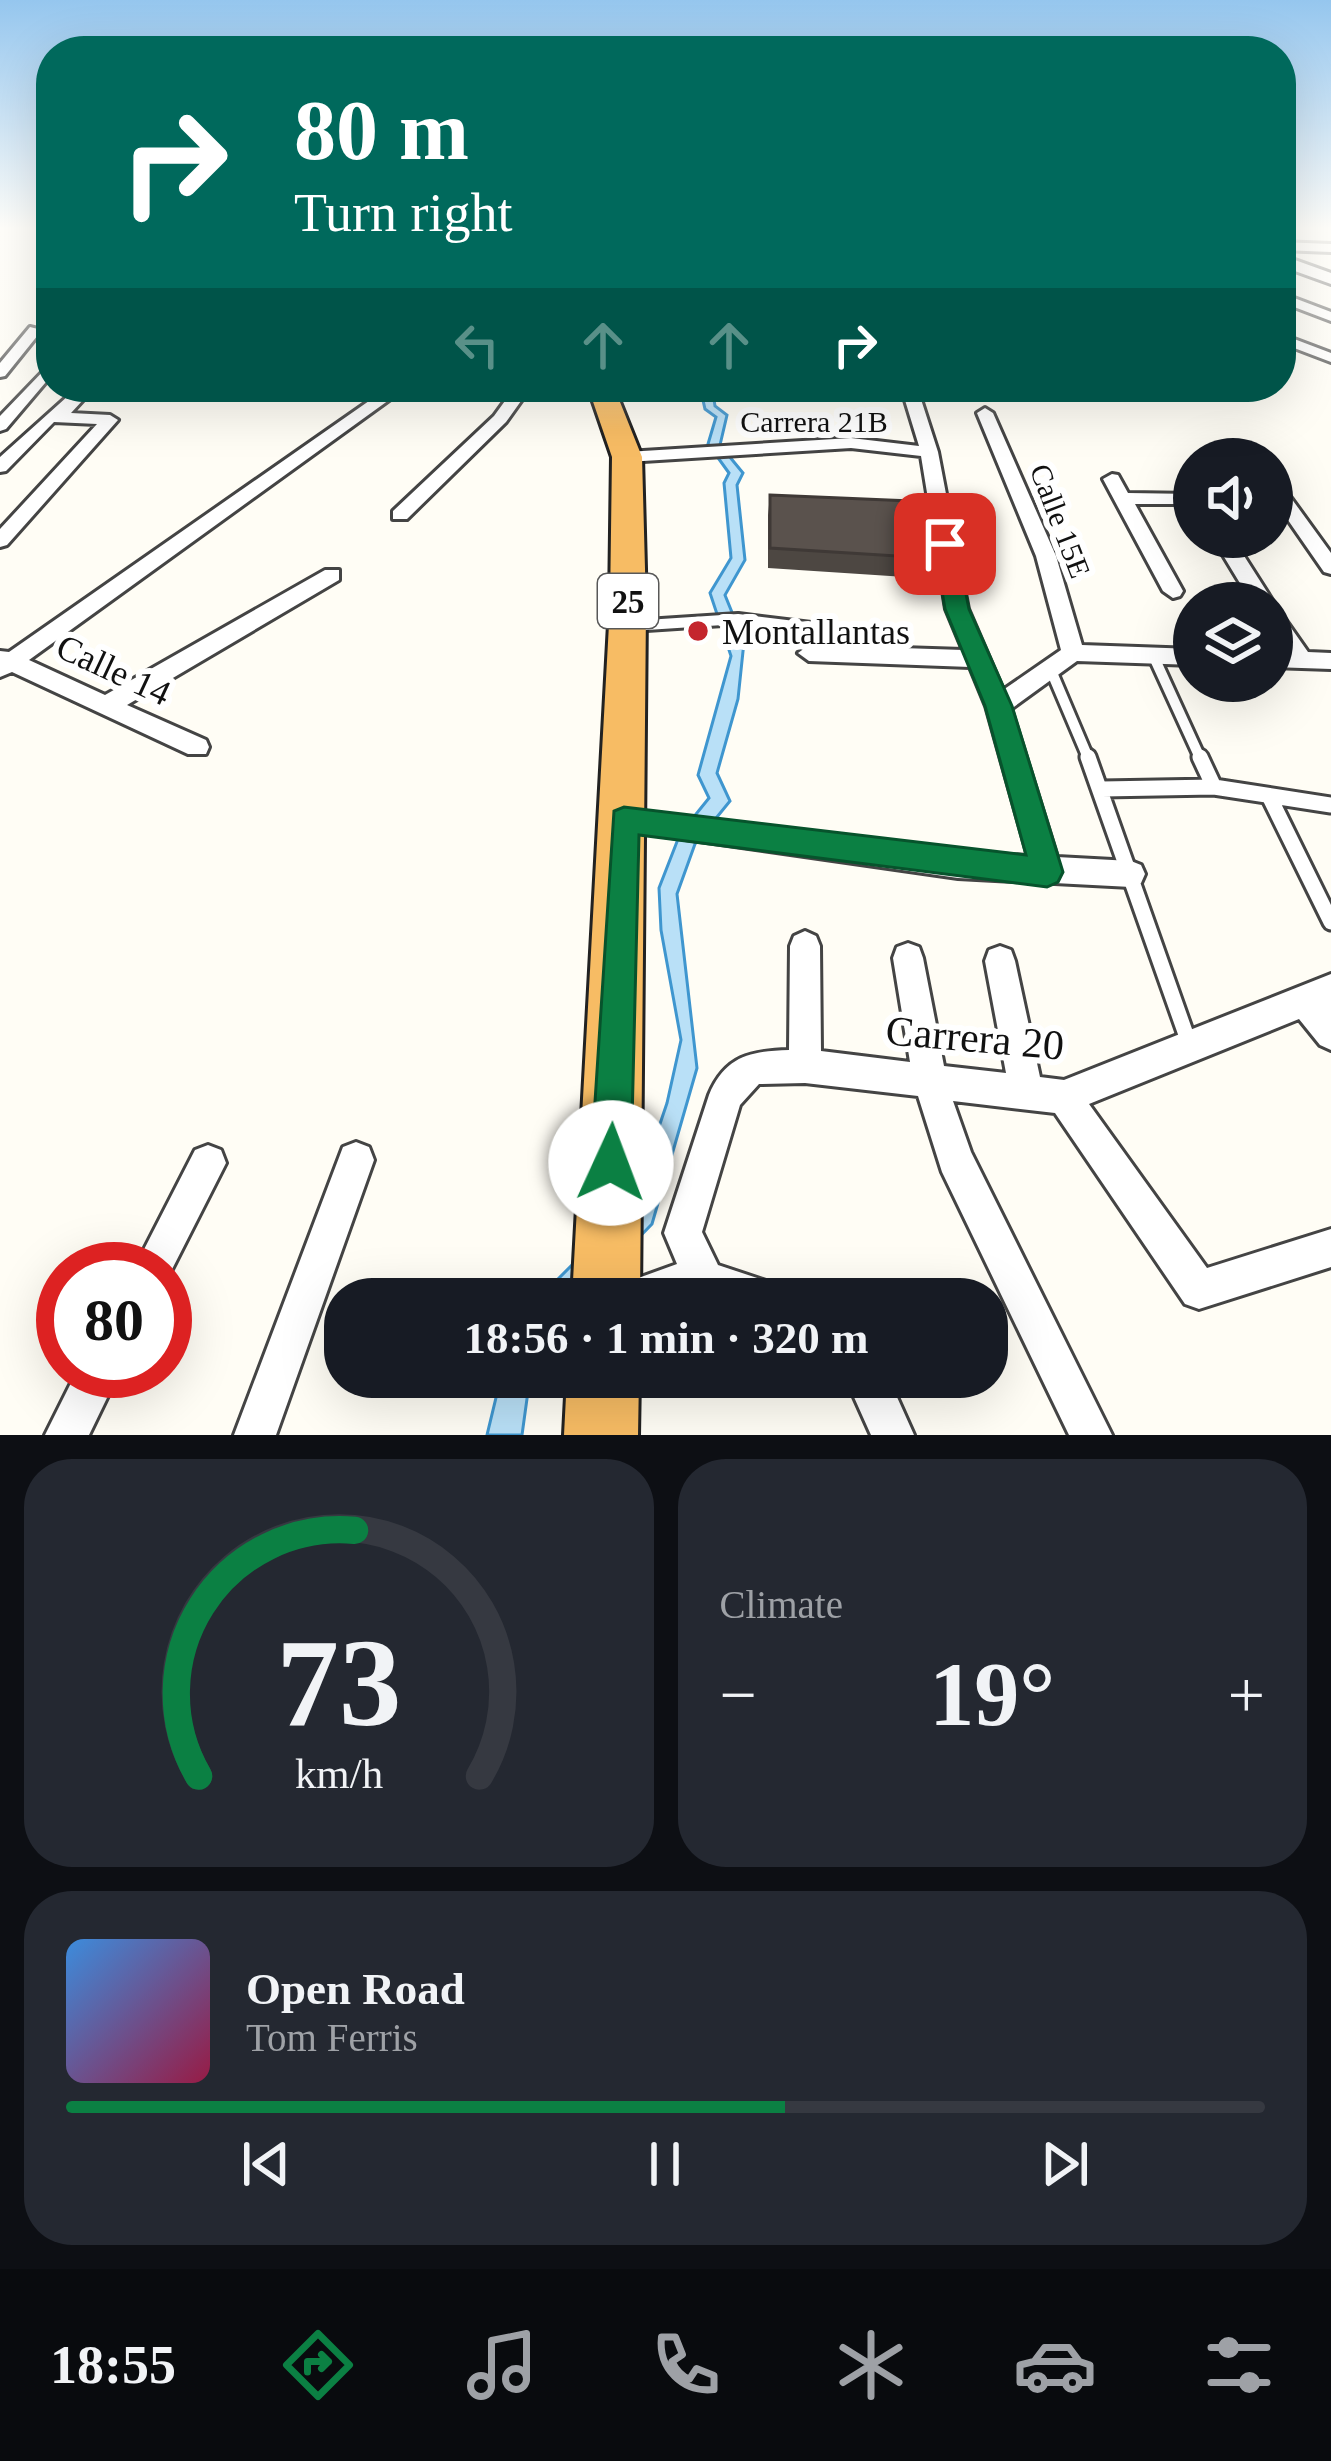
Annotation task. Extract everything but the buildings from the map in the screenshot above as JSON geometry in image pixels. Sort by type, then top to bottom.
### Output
[{"type":"highway","name":"25","points":[[607,402],[627,457],[628,626],[650,824],[610,1198],[607,1278]]},
{"type":"highway","points":[[601,1435],[602,1398]]},
{"type":"street","points":[[1296,303],[1331,317]]},
{"type":"street","points":[[0,373],[35,330]]},
{"type":"street","points":[[1296,346],[1331,363]]},
{"type":"street","points":[[1296,357],[1331,363]]},
{"type":"street","points":[[4,417],[36,383]]},
{"type":"street","points":[[59,416],[73,402]]},
{"type":"street","points":[[5,663],[378,402]]},
{"type":"street","points":[[400,515],[512,402]]},
{"type":"street","points":[[914,402],[929,452],[929,512],[957,609],[998,706],[1047,872]]},
{"type":"street","name":"Calle 15E","points":[[985,413],[1046,556],[1073,653]]},
{"type":"street","points":[[0,467],[48,418],[105,418],[110,424],[0,541]]},
{"type":"street","name":"Carrera 21B","points":[[627,457],[851,443],[929,452]]},
{"type":"street","points":[[1173,497],[1118,489],[1173,591]]},
{"type":"street","points":[[1293,514],[1331,567]]},
{"type":"street","points":[[107,705],[332,575]]},
{"type":"street","points":[[1293,647],[1302,660]]},
{"type":"street","points":[[809,653],[978,659]]},
{"type":"street","points":[[998,706],[1073,653],[1173,655]]},
{"type":"street","points":[[1293,660],[1331,661]]},
{"type":"street","name":"Calle 14","points":[[5,663],[197,747]]},
{"type":"street","points":[[650,824],[1047,872],[1131,874]]},
{"type":"street","points":[[805,946],[805,1066]]},
{"type":"street","points":[[908,958],[930,1081],[955,1159],[1091,1435]]},
{"type":"street","points":[[1000,962],[1027,1093]]},
{"type":"street","points":[[1318,996],[1331,1034]]},
{"type":"street","name":"Carrera 20","points":[[704,1278],[683,1233],[726,1095],[738,1077],[752,1068],[805,1066],[1064,1097],[1318,996]]},
{"type":"street","points":[[1064,1097],[1199,1290],[1331,1248]]},
{"type":"street","points":[[255,1435],[356,1160]]},
{"type":"street","points":[[166,1242],[208,1163]]},
{"type":"street","points":[[66,1435],[85,1398]]},
{"type":"street","points":[[876,1398],[893,1435]]},
{"type":"lane","points":[[628,626],[734,619],[844,632]]},
{"type":"lane","points":[[1154,655],[1214,787]]},
{"type":"lane","points":[[1050,668],[1102,789],[1190,1046]]},
{"type":"lane","points":[[1102,789],[1214,787],[1331,805]]},
{"type":"lane","points":[[1270,798],[1331,922]]},
{"type":"water","points":[[703,402],[714,402],[727,415],[720,445],[743,473],[737,485],[745,560],[725,595],[744,642],[738,699],[717,773],[730,801],[695,844],[677,894],[697,1068],[652,1224],[599,1278],[559,1278],[633,1204],[667,1103],[681,1040],[661,930],[659,888],[680,834],[709,798],[698,775],[731,656],[710,593],[731,558],[724,483],[729,473],[708,444],[716,417]]},
{"type":"water","points":[[496,1398],[527,1398],[522,1435],[487,1435]]},
{"type":"place","name":"Montallantas","points":[[698,631]]},
{"type":"route","points":[[611,1163],[624,820],[958,865],[1047,872],[998,706],[957,609],[945,544]]}]
